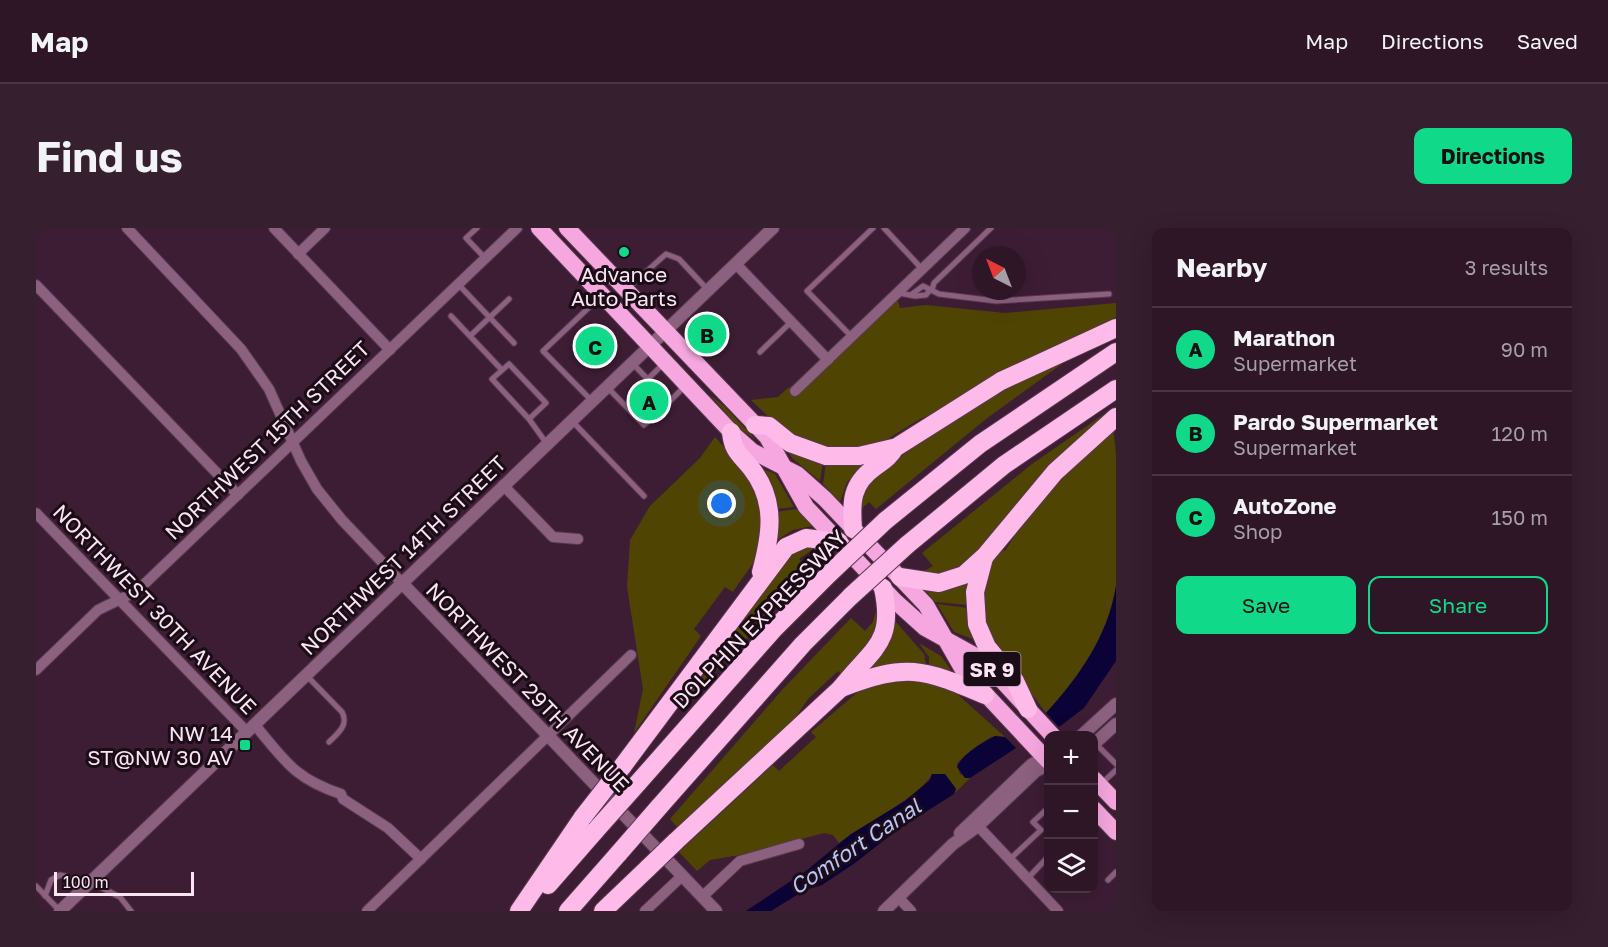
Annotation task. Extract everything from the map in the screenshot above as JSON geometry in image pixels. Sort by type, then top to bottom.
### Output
[{"type":"highway","name":"SR 9","points":[[540,228],[731,432],[752,451],[807,481],[900,577],[933,615],[963,670],[1044,755]]},
{"type":"highway","name":"SR 9","points":[[567,228],[755,425],[775,448],[797,495],[883,588],[919,624],[983,660],[1049,731]]},
{"type":"highway","points":[[854,529],[852,502],[855,487],[863,475],[891,455],[895,448],[1001,381],[1116,328]]},
{"type":"highway","name":"DOLPHIN EXPRESSWAY","points":[[526,911],[766,638],[829,574],[885,521],[997,432],[1116,352]]},
{"type":"highway","points":[[568,911],[764,687],[851,596],[907,544],[1004,465],[1116,389]]},
{"type":"highway","points":[[900,577],[934,583],[952,581],[964,575],[984,556],[1055,472],[1116,417]]},
{"type":"highway","points":[[755,425],[769,426],[790,443],[826,456],[859,456],[889,447],[895,448]]},
{"type":"highway","points":[[731,432],[732,447],[757,477],[770,511],[769,541],[757,586]]},
{"type":"highway","points":[[519,911],[583,817],[792,543],[806,538],[839,542]]},
{"type":"highway","points":[[984,556],[975,592],[977,624],[987,647],[1015,681],[1028,709]]},
{"type":"highway","points":[[603,911],[841,688],[879,644],[885,633],[888,615],[883,588]]},
{"type":"highway","points":[[841,688],[884,673],[907,670],[934,674],[985,694]]},
{"type":"highway","points":[[1098,784],[1116,802]]},
{"type":"highway","points":[[1098,813],[1116,832]]},
{"type":"street","name":"NORTHWEST 29TH AVENUE","points":[[127,228],[241,349],[269,389],[304,467],[323,496],[348,527],[716,911]]},
{"type":"street","points":[[273,228],[390,350]]},
{"type":"street","points":[[298,254],[325,228]]},
{"type":"street","name":"NORTHWEST 15TH STREET","points":[[36,670],[98,610],[137,591],[517,228]]},
{"type":"street","name":"NORTHWEST 14TH STREET","points":[[60,911],[773,228]]},
{"type":"street","points":[[795,391],[965,228]]},
{"type":"street","points":[[736,264],[828,360]]},
{"type":"street","points":[[36,285],[238,495]]},
{"type":"street","points":[[503,485],[553,537],[578,539]]},
{"type":"street","name":"NORTHWEST 30TH AVENUE","points":[[36,513],[119,600],[299,774],[310,783],[341,794],[343,799],[388,828],[421,859]]},
{"type":"street","points":[[367,911],[631,655]]},
{"type":"street","points":[[1086,731],[1116,704]]},
{"type":"street","points":[[1098,740],[1116,724]]},
{"type":"street","points":[[953,844],[965,826],[1030,765],[1044,760]]},
{"type":"street","points":[[884,911],[953,844],[978,826],[1044,763]]},
{"type":"street","points":[[978,826],[1058,911]]},
{"type":"street","points":[[702,897],[740,861],[799,844]]},
{"type":"street","points":[[645,911],[682,876]]},
{"type":"street","points":[[898,897],[911,911]]},
{"type":"lane","points":[[477,228],[466,238],[485,258]]},
{"type":"lane","points":[[852,337],[807,291],[873,228]]},
{"type":"lane","points":[[884,228],[922,270]]},
{"type":"lane","points":[[898,292],[926,295],[934,283],[991,228]]},
{"type":"lane","points":[[626,290],[666,254],[679,260],[708,290]]},
{"type":"lane","points":[[458,284],[514,343]]},
{"type":"lane","points":[[931,290],[939,294],[996,301],[1109,294]]},
{"type":"lane","points":[[591,400],[543,351],[602,295]]},
{"type":"lane","points":[[470,336],[509,299]]},
{"type":"lane","points":[[451,316],[502,370]]},
{"type":"lane","points":[[760,352],[791,322]]},
{"type":"lane","points":[[631,362],[668,403],[687,384]]},
{"type":"lane","points":[[648,379],[666,362]]},
{"type":"lane","points":[[529,419],[546,403],[509,364],[492,379],[529,419],[546,444]]},
{"type":"lane","points":[[606,386],[644,426],[656,414]]},
{"type":"lane","points":[[571,420],[644,496]]},
{"type":"lane","points":[[306,675],[342,712],[345,719],[344,727],[329,742]]},
{"type":"lane","points":[[1098,747],[1116,764]]},
{"type":"lane","points":[[1098,781],[1116,770]]},
{"type":"lane","points":[[1009,860],[1041,830],[1033,822],[1044,812]]},
{"type":"lane","points":[[1027,879],[1044,861]]},
{"type":"lane","points":[[1108,880],[1116,872]]},
{"type":"lane","points":[[45,896],[51,880],[60,875],[120,897],[131,911]]},
{"type":"lane","points":[[36,886],[60,911]]},
{"type":"shaded area","points":[[897,299],[900,308],[926,305],[1005,313],[1116,303],[1116,317],[1015,365],[946,408],[920,419],[873,448],[851,453],[797,440],[778,426],[751,400],[778,397],[789,387],[796,396]]},
{"type":"shaded area","points":[[1085,347],[986,419],[876,509],[869,502],[861,509],[858,498],[869,479],[933,434],[947,419]]},
{"type":"shaded area","points":[[710,395],[724,406],[756,440],[740,429]]},
{"type":"shaded area","points":[[1110,410],[1112,414],[966,568],[953,577],[922,572],[933,566],[922,553],[1032,464]]},
{"type":"shaded area","points":[[1113,427],[1116,454],[1116,586],[1112,604],[1099,639],[1081,670],[1046,713],[986,632],[979,590],[990,565],[1001,549],[1005,551],[1041,501]]},
{"type":"shaded area","points":[[715,437],[746,475],[760,503],[763,518],[758,553],[733,592],[725,587],[694,629],[701,636],[634,733],[643,689],[627,587],[630,540],[650,506],[700,458]]},
{"type":"shaded area","points":[[787,449],[823,461],[820,481],[792,458]]},
{"type":"shaded area","points":[[826,462],[868,463],[847,482],[840,502],[823,484]]},
{"type":"shaded area","points":[[761,468],[775,474],[794,507],[776,509]]},
{"type":"shaded area","points":[[796,509],[812,526],[793,530],[777,540],[776,512]]},
{"type":"shaded area","points":[[799,546],[825,548],[822,551],[813,549],[799,559],[810,570],[695,694],[692,691],[786,561],[786,556]]},
{"type":"shaded area","points":[[970,578],[968,605],[935,602],[925,590]]},
{"type":"shaded area","points":[[937,604],[968,608],[975,640],[954,632]]},
{"type":"shaded area","points":[[880,610],[879,631],[841,674],[838,671],[808,699],[793,721],[677,827],[670,819],[782,690],[851,618],[865,631],[873,622],[876,611]]},
{"type":"shaded area","points":[[896,622],[924,654],[926,665],[866,671],[891,639]]},
{"type":"shaded area","points":[[919,643],[941,656],[953,673],[929,665],[929,657]]},
{"type":"shaded area","points":[[911,676],[955,692],[1005,737],[991,737],[959,761],[957,764],[960,774],[970,778],[954,794],[956,789],[945,774],[932,774],[904,801],[839,843],[833,835],[824,833],[740,855],[710,860],[697,871],[679,852],[773,765],[779,771],[816,737],[811,732],[866,685]]},
{"type":"water","points":[[1116,586],[1116,661],[1084,708],[1059,727],[1046,713],[1081,670],[1099,639]]},
{"type":"water","points":[[995,736],[1005,737],[1016,748],[970,778],[965,778],[957,767],[960,762],[973,749]]},
{"type":"water","name":"Comfort Canal","points":[[932,774],[945,774],[956,789],[954,794],[897,830],[822,885],[805,890],[771,911],[746,911],[806,871],[851,834],[905,801],[930,780]]},
{"type":"place","name":"Advance Auto Parts","points":[[624,252]]},
{"type":"place","name":"Pardo Supermarket","points":[[707,334]]},
{"type":"place","name":"AutoZone","points":[[595,346]]},
{"type":"place","name":"Marathon","points":[[649,401]]},
{"type":"place","name":"NW 14 ST@NW 30 AV","points":[[245,745]]}]
